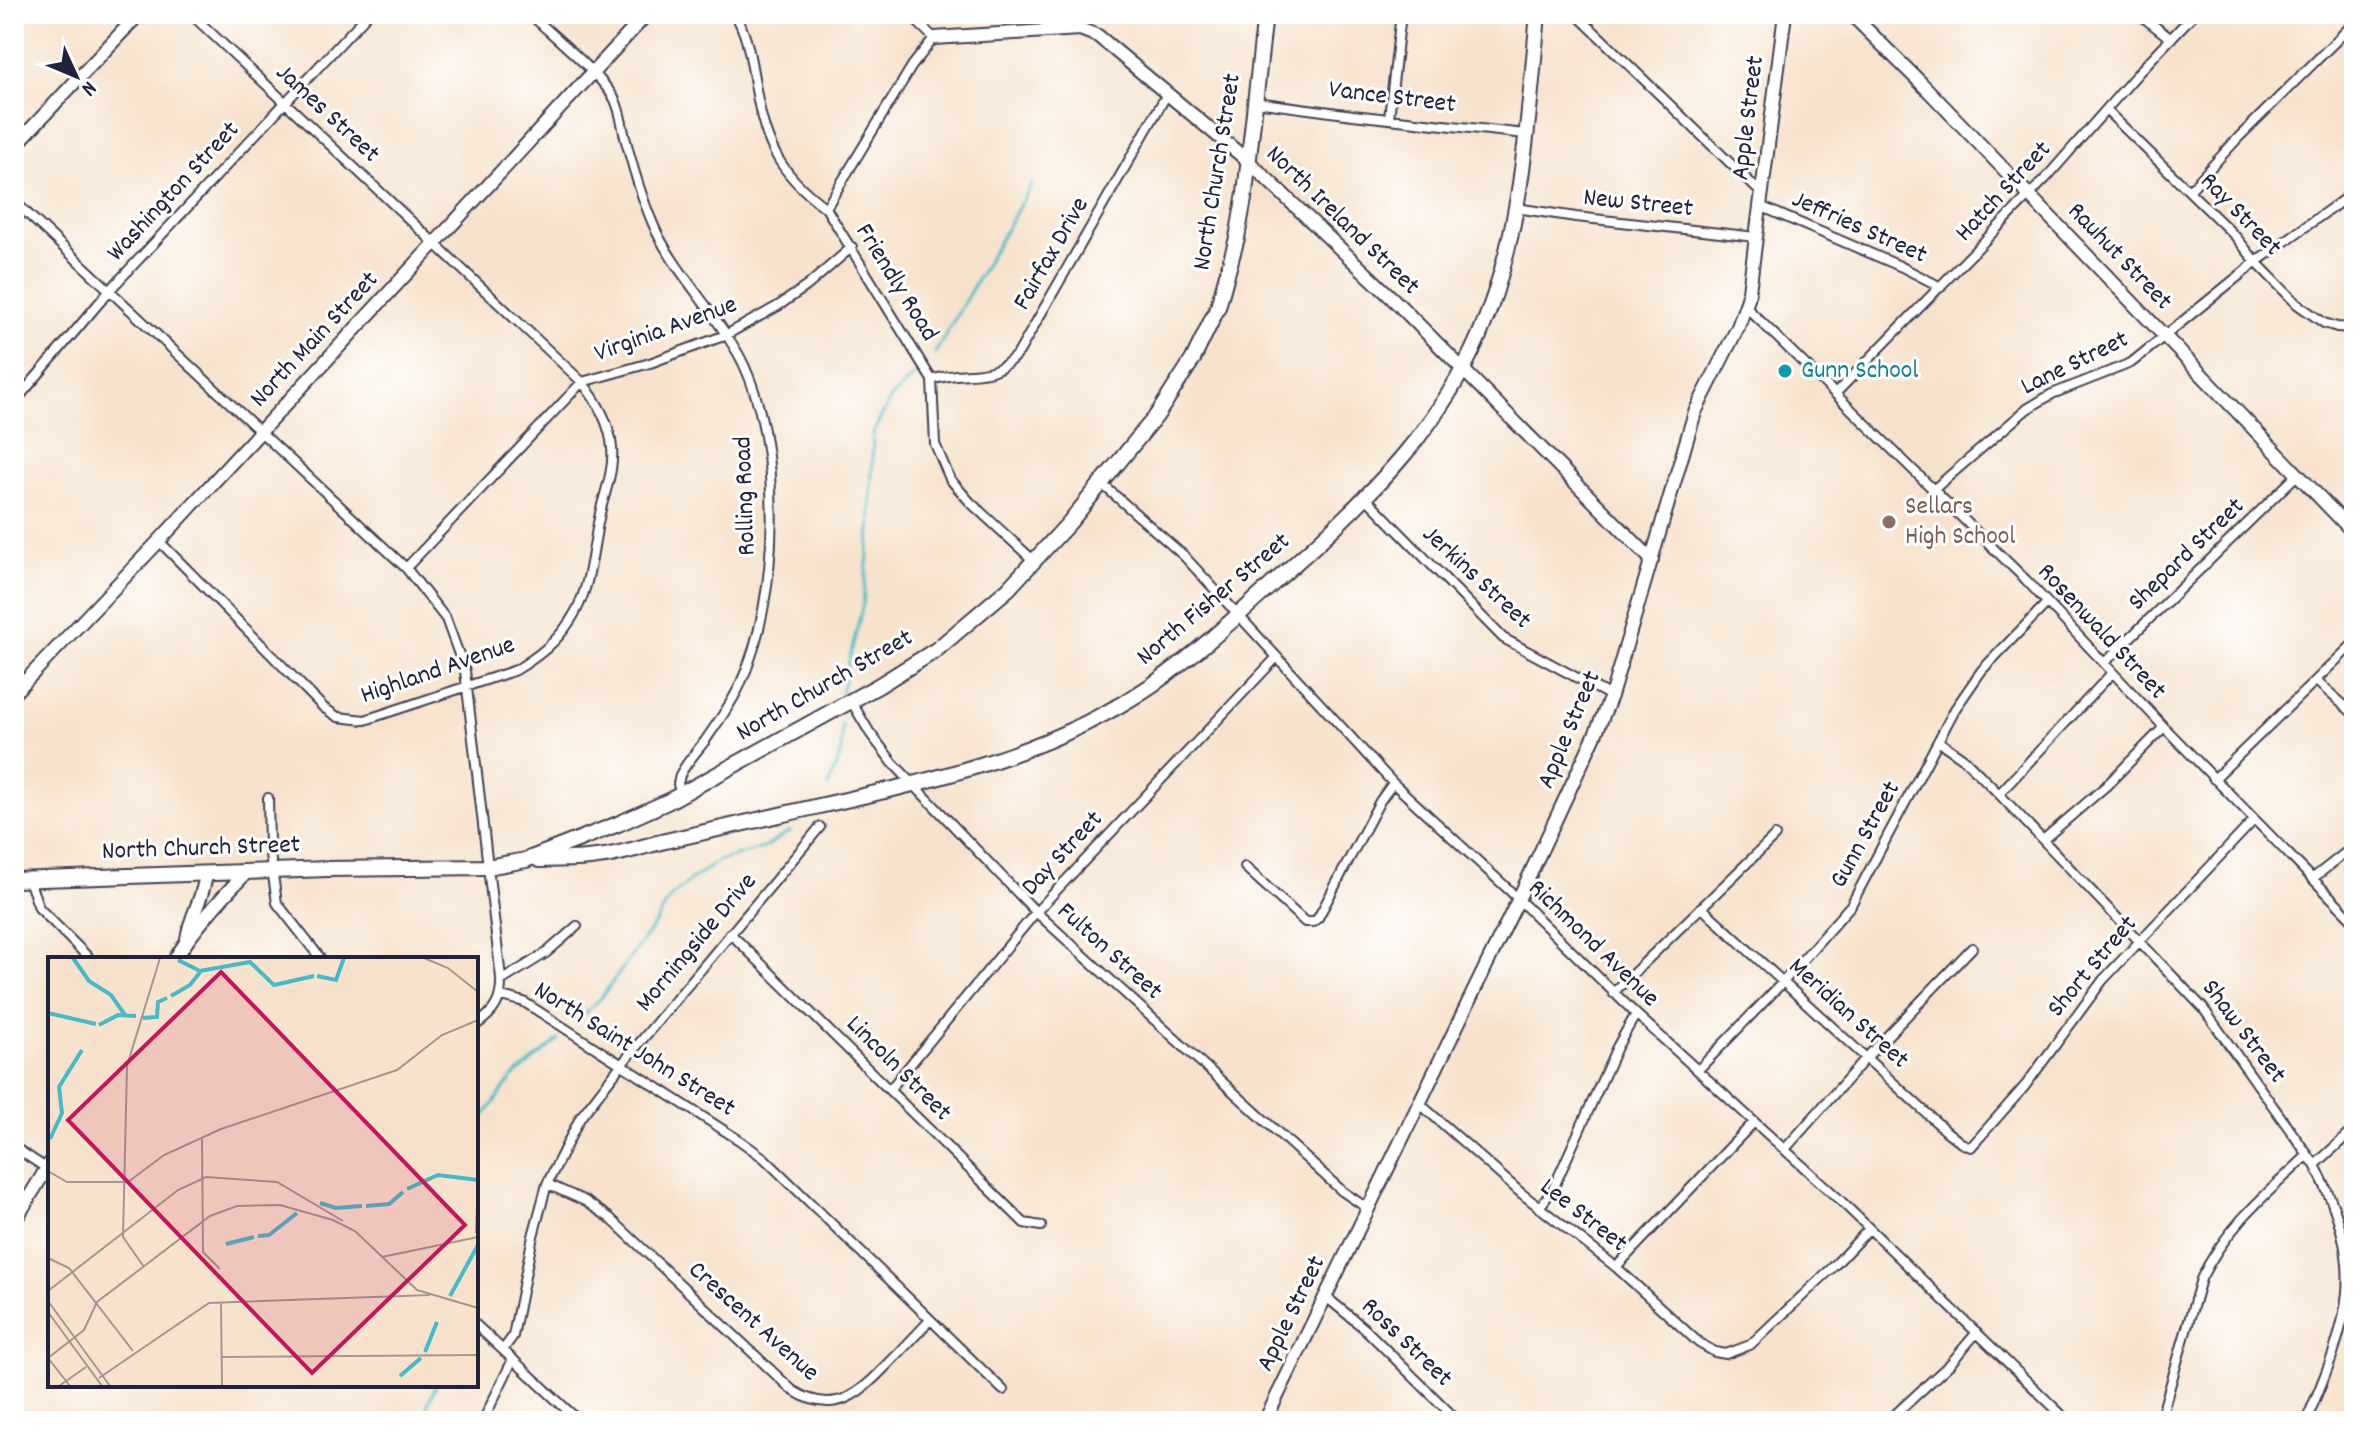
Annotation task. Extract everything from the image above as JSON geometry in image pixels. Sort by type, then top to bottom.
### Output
[{"type":"main road","name":"North Church Street","points":[[21,880],[487,867],[526,860],[643,814],[913,665],[962,630],[1034,561],[1102,484],[1176,388],[1208,330],[1218,307],[1237,238],[1265,14]]},
{"type":"main road","name":"North Fisher Street","points":[[526,860],[597,857],[914,784],[1010,757],[1091,721],[1166,675],[1237,616],[1366,498],[1423,433],[1463,369],[1495,295],[1516,208],[1538,14]]},
{"type":"street","points":[[14,147],[139,14]]},
{"type":"street","name":"James Street","points":[[191,14],[435,243]]},
{"type":"street","name":"Washington Street","points":[[14,403],[60,345],[110,290],[368,14]]},
{"type":"street","name":"Rolling Road","points":[[530,14],[601,81],[616,102],[640,191],[658,233],[673,261],[726,335],[752,385],[764,431],[770,524],[766,600],[757,640],[731,703],[682,770],[678,784],[681,794]]},
{"type":"street","name":"North Main Street","points":[[14,693],[159,541],[647,14]]},
{"type":"street","name":"Friendly Road","points":[[735,14],[747,37],[763,129],[770,146],[800,188],[826,208],[932,380],[935,444],[950,479],[970,502],[1034,561]]},
{"type":"street","points":[[909,14],[934,38],[1080,29],[1076,14]]},
{"type":"street","points":[[1389,118],[1401,14]]},
{"type":"street","name":"Jeffries Street","points":[[1576,14],[1761,199],[1941,287]]},
{"type":"street","name":"Apple Street","points":[[1265,1421],[1518,900],[1611,696],[1695,412],[1746,307],[1785,14]]},
{"type":"street","name":"Rauhut Street","points":[[1851,14],[2354,533]]},
{"type":"street","points":[[2139,14],[2171,39]]},
{"type":"street","name":"Hatch Street","points":[[1836,393],[2029,196],[2194,14]]},
{"type":"street","points":[[2189,191],[2354,23]]},
{"type":"street","name":"North Ireland Street","points":[[1080,29],[1098,36],[1248,161],[1463,369],[1652,560]]},
{"type":"street","points":[[826,208],[912,66],[934,38]]},
{"type":"street","name":"Fairfax Drive","points":[[932,380],[951,374],[986,374],[1006,365],[1019,352],[1167,94]]},
{"type":"street","name":"Vance Street","points":[[1256,102],[1525,134]]},
{"type":"street","name":"Ray Street","points":[[2107,111],[2236,237],[2297,304],[2316,318],[2337,327],[2354,328]]},
{"type":"street","name":"Lane Street","points":[[1933,490],[2039,400],[2122,368],[2143,355],[2256,262],[2354,192]]},
{"type":"street","name":"North Saint John Street","points":[[14,201],[406,568],[446,619],[461,656],[468,687],[502,996],[524,1002],[764,1158],[1003,1390]]},
{"type":"street","name":"New Street","points":[[1516,208],[1756,237]]},
{"type":"street","name":"Highland Avenue","points":[[159,541],[324,708],[338,717],[365,720],[516,670],[559,636],[583,594],[612,456],[605,417],[582,382],[435,243]]},
{"type":"street","name":"Virginia Avenue","points":[[406,568],[582,382],[650,363],[726,335],[807,286],[852,247]]},
{"type":"street","name":"Rosenwald Street","points":[[1746,307],[2047,603],[2354,921]]},
{"type":"street","name":"Shepard Street","points":[[2104,663],[2298,474]]},
{"type":"street","name":"Richmond Avenue","points":[[1102,484],[1184,556],[1393,783],[1613,993],[1785,1149],[2068,1421]]},
{"type":"street","name":"Jerkins Street","points":[[1366,498],[1503,638],[1611,696]]},
{"type":"street","name":"Gunn Street","points":[[1698,1070],[1783,982],[1851,905],[1973,681],[2000,649],[2047,603]]},
{"type":"street","points":[[2214,779],[2354,643]]},
{"type":"street","name":"Day Street","points":[[891,1088],[1036,912],[1276,658]]},
{"type":"street","points":[[1999,794],[2112,673]]},
{"type":"street","points":[[2316,681],[2354,714]]},
{"type":"street","name":"Fulton Street","points":[[851,701],[881,749],[1036,912],[1342,1191],[1367,1208]]},
{"type":"street","points":[[2043,840],[2106,786],[2164,727]]},
{"type":"street","name":"Shaw Street","points":[[1938,741],[1964,759],[1999,794],[2140,940],[2222,1031],[2315,1165],[2342,1219],[2351,1266],[2351,1284],[2344,1320],[2306,1421]]},
{"type":"street","points":[[1245,867],[1305,922],[1316,920],[1380,801],[1393,783]]},
{"type":"street","points":[[268,798],[273,872],[280,910],[319,957]]},
{"type":"street","name":"Short Street","points":[[1971,1147],[2025,1086],[2087,999],[2254,820]]},
{"type":"street","name":"Morningside Drive","points":[[503,1350],[513,1336],[547,1184],[580,1118],[820,827]]},
{"type":"street","points":[[1613,993],[1775,836]]},
{"type":"street","points":[[2312,879],[2354,846]]},
{"type":"street","points":[[176,957],[187,939],[247,872]]},
{"type":"street","points":[[187,939],[189,922],[200,903],[206,873]]},
{"type":"street","points":[[21,880],[39,908],[88,957]]},
{"type":"street","name":"Meridian Street","points":[[1701,907],[1961,1143],[1971,1147]]},
{"type":"street","points":[[501,981],[546,953],[577,926]]},
{"type":"street","name":"Lincoln Street","points":[[730,933],[891,1088],[1024,1223],[1041,1226]]},
{"type":"street","points":[[1785,1149],[1866,1058],[1972,948]]},
{"type":"street","points":[[478,1023],[490,1014],[502,996]]},
{"type":"street","points":[[1539,1208],[1553,1189],[1617,1047],[1636,1014]]},
{"type":"street","name":"Lee Street","points":[[1419,1103],[1539,1208],[1616,1267],[1699,1343],[1715,1352],[1726,1354],[1741,1350],[1756,1340],[1869,1229]]},
{"type":"street","points":[[1616,1267],[1754,1122]]},
{"type":"street","points":[[2315,1165],[2354,1129]]},
{"type":"street","points":[[14,1147],[48,1166],[14,1222]]},
{"type":"street","points":[[2160,1421],[2197,1292],[2210,1260],[2235,1225],[2308,1155]]},
{"type":"street","name":"Crescent Avenue","points":[[547,1184],[585,1201],[610,1218],[792,1390],[812,1400],[835,1402],[856,1394],[930,1320]]},
{"type":"street","name":"Ross Street","points":[[1325,1296],[1365,1329],[1458,1421]]},
{"type":"street","points":[[478,1327],[579,1421]]},
{"type":"street","points":[[1888,1421],[1950,1364],[1977,1332]]},
{"type":"street","points":[[483,1421],[513,1359]]},
{"type":"waterway","points":[[935,353],[1032,184]]},
{"type":"waterway","points":[[841,693],[863,604],[870,535],[873,433],[891,398],[914,375]]},
{"type":"waterway","points":[[828,786],[841,754],[842,725]]},
{"type":"waterway","points":[[578,1020],[601,998],[669,899],[688,882],[718,861],[764,848],[790,831]]},
{"type":"waterway","points":[[478,1124],[512,1078],[558,1040]]},
{"type":"waterway","points":[[425,1421],[435,1387]]},
{"type":"place","name":"Gunn School","points":[[1785,371]]},
{"type":"place","name":"Sellars High School","points":[[1889,522]]}]
